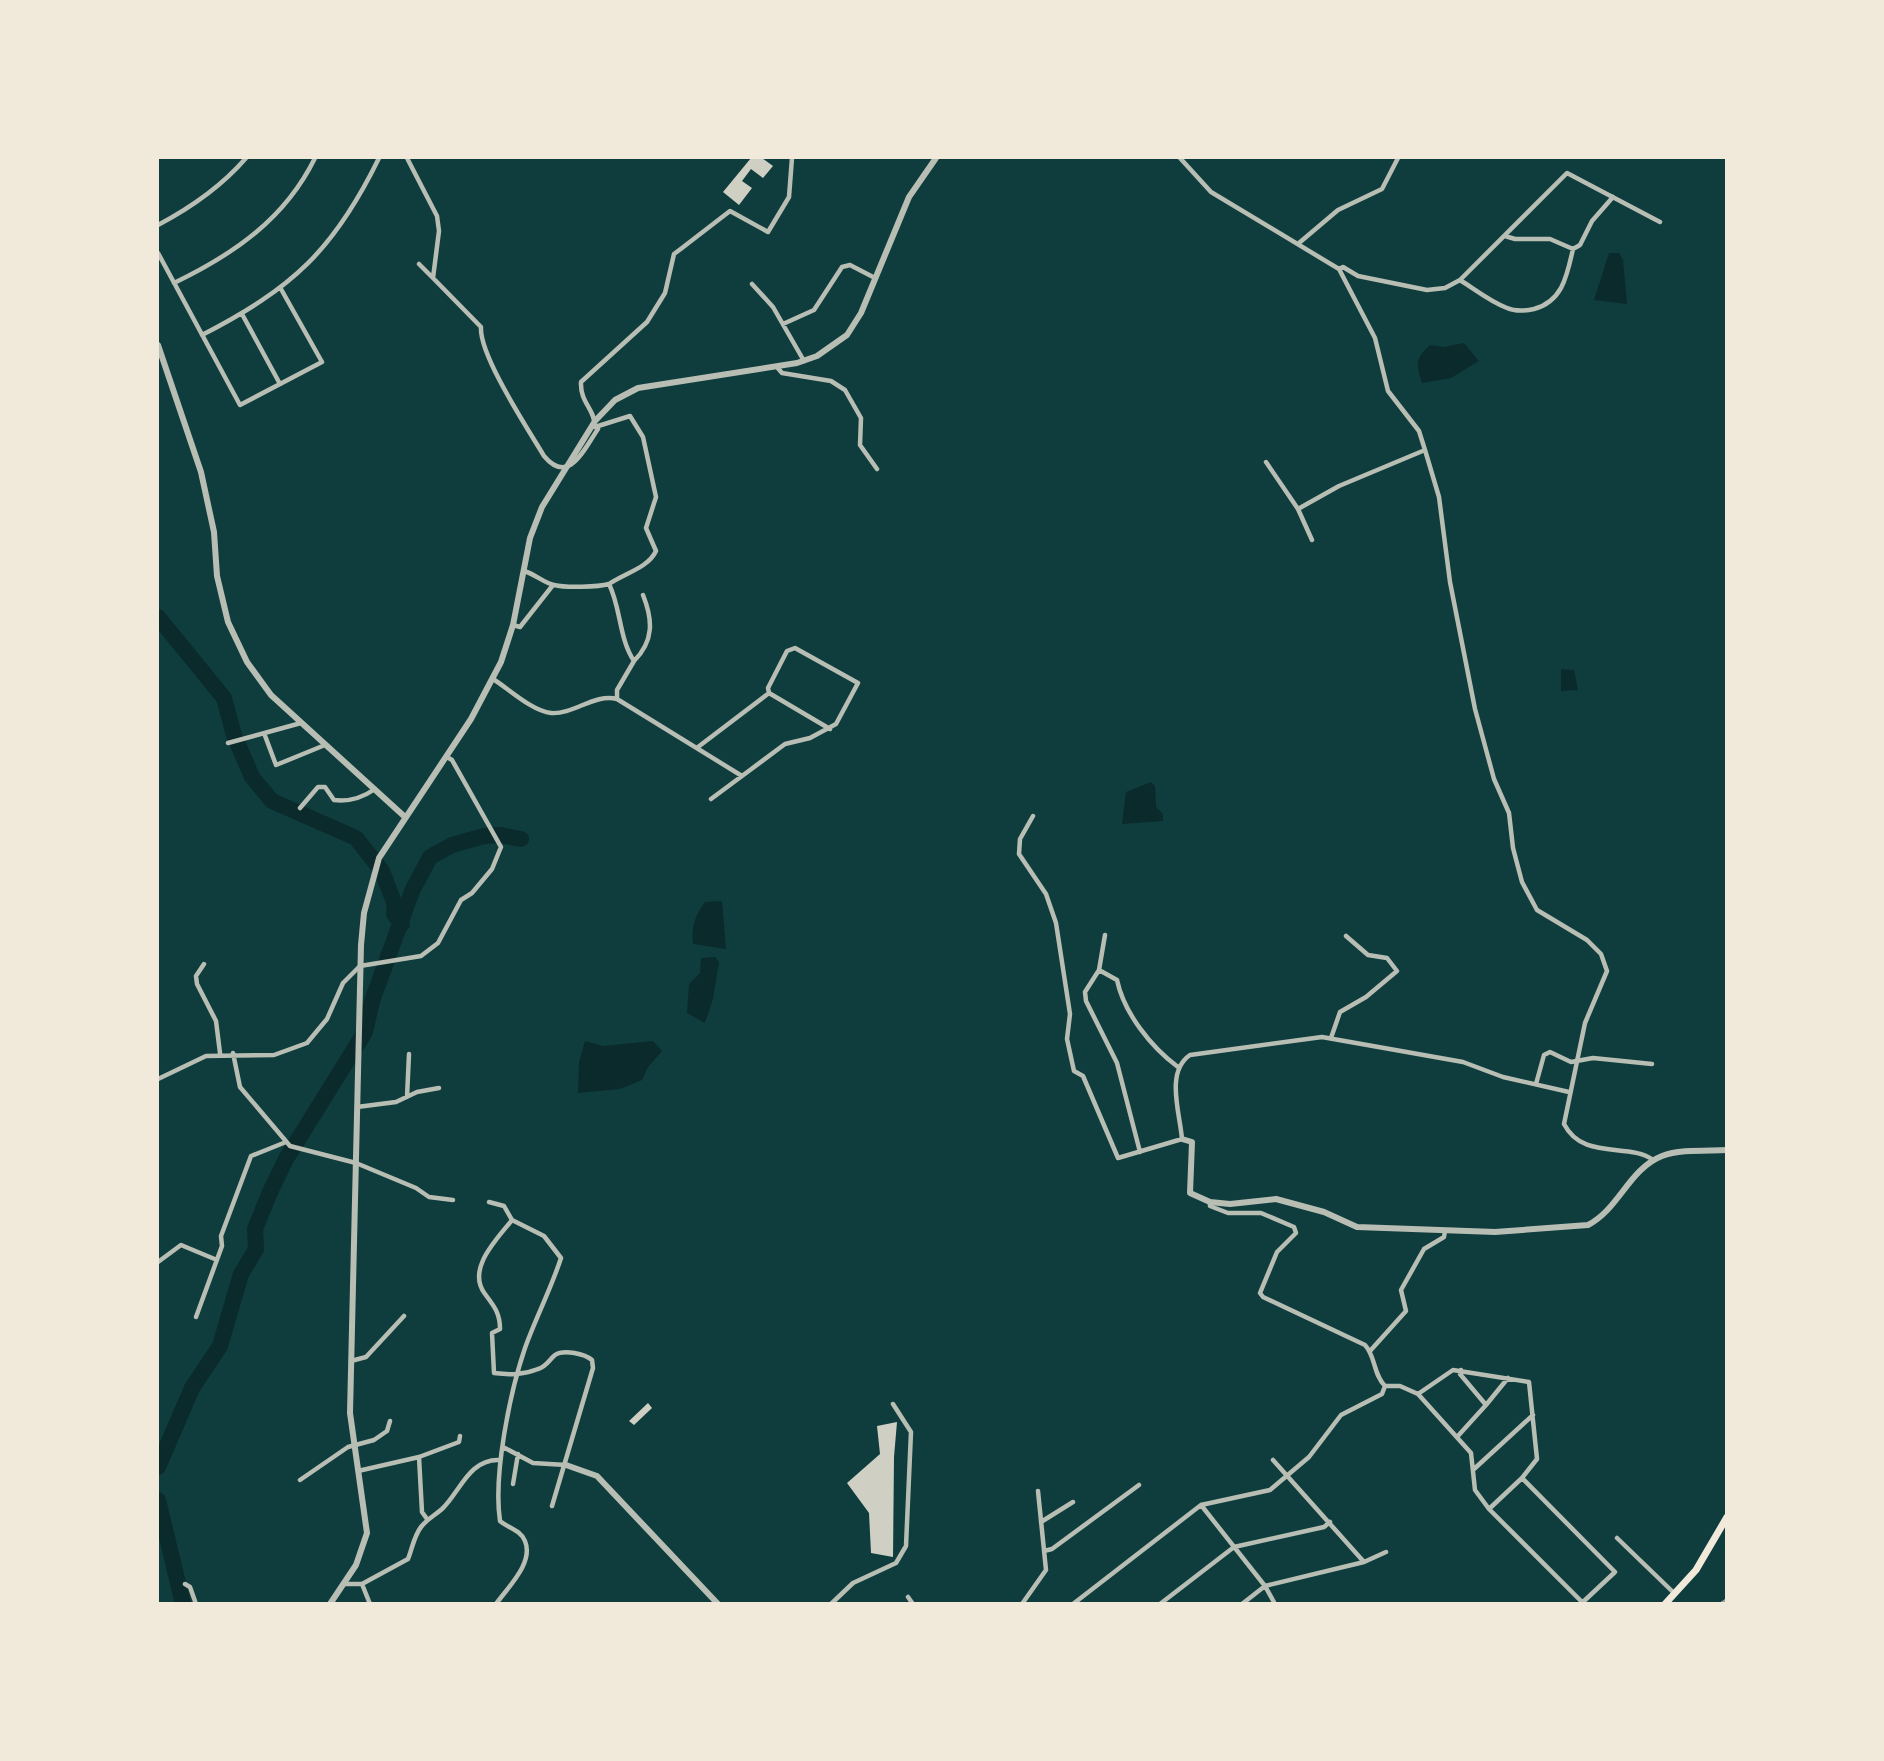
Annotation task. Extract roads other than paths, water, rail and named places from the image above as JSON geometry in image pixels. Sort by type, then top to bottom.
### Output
[{"type":"main road","points":[[1665,1604],[1696,1570],[1727,1517]]},
{"type":"street","points":[[158,225],[188,209],[222,184],[246,158]]},
{"type":"street","points":[[174,283],[219,261],[256,236],[286,204],[315,158]]},
{"type":"street","points":[[202,335],[281,289],[326,246],[356,205],[379,158]]},
{"type":"street","points":[[407,158],[437,215],[439,232],[433,278]]},
{"type":"street","points":[[598,429],[581,397],[581,382],[647,322],[665,293],[674,254],[730,211],[768,232],[789,197],[792,158]]},
{"type":"street","points":[[330,1604],[365,1546],[367,1533],[352,1446],[351,1361],[360,966],[364,913],[374,871],[493,679],[513,625],[524,571],[542,507],[595,421],[615,400],[638,388],[804,361],[827,350],[847,335],[861,313],[909,197],[936,158]]},
{"type":"street","points":[[1180,158],[1211,192],[1339,269],[1375,338],[1388,391],[1419,431],[1438,497],[1450,582],[1475,709],[1494,779],[1509,813],[1513,848],[1522,882],[1537,911],[1587,940],[1606,963],[1607,971],[1591,1003],[1564,1124],[1569,1134],[1583,1143],[1618,1153],[1645,1155],[1653,1160]]},
{"type":"street","points":[[1299,243],[1338,210],[1382,189],[1398,158]]},
{"type":"street","points":[[1339,269],[1343,267],[1358,276],[1427,290],[1445,288],[1460,280],[1567,173],[1660,222]]},
{"type":"street","points":[[1505,236],[1515,239],[1550,239],[1573,248],[1580,245],[1592,221],[1613,197]]},
{"type":"street","points":[[1460,280],[1481,296],[1510,310],[1534,309],[1555,297],[1563,286],[1573,248]]},
{"type":"street","points":[[158,253],[240,405],[321,362],[281,289]]},
{"type":"street","points":[[419,264],[481,327],[480,341],[508,397],[552,465],[563,469],[571,466],[598,429],[608,421],[630,416],[643,437],[656,497],[646,528],[656,551],[651,562],[594,589],[580,584],[553,585],[524,571]]},
{"type":"street","points":[[783,324],[814,310],[842,267],[850,265],[875,278]]},
{"type":"street","points":[[752,284],[783,324],[804,361]]},
{"type":"street","points":[[242,314],[281,384]]},
{"type":"street","points":[[158,345],[201,472],[214,532],[217,576],[228,622],[247,662],[263,684],[405,817]]},
{"type":"street","points":[[777,367],[782,373],[831,381],[845,390],[861,418],[860,445],[877,470]]},
{"type":"street","points":[[1298,509],[1339,486],[1425,450]]},
{"type":"street","points":[[1266,462],[1298,509],[1312,540]]},
{"type":"street","points":[[609,584],[615,597],[627,651],[634,661]]},
{"type":"street","points":[[513,625],[520,627],[553,585]]},
{"type":"street","points":[[617,699],[617,690],[634,661],[646,649],[652,625],[651,613],[642,595]]},
{"type":"street","points":[[710,799],[785,744],[830,729],[841,718],[858,684],[852,678],[794,648],[787,651],[768,688],[769,693]]},
{"type":"street","points":[[493,679],[543,711],[554,713],[601,699],[617,699],[742,776]]},
{"type":"street","points":[[698,747],[769,693]]},
{"type":"street","points":[[769,693],[830,729]]},
{"type":"street","points":[[228,743],[302,722]]},
{"type":"street","points":[[264,733],[276,765],[326,744]]},
{"type":"street","points":[[158,1079],[189,1063],[220,1053],[274,1055],[307,1043],[327,1019],[344,983],[360,966],[370,962],[408,960],[431,950],[461,900],[485,880],[498,859],[501,847],[452,760],[447,757]]},
{"type":"street","points":[[300,808],[318,787],[325,787],[334,800],[343,801],[365,796],[375,789]]},
{"type":"street","points":[[1033,816],[1020,839],[1019,854],[1046,894],[1056,923],[1070,1014],[1067,1040],[1074,1072],[1083,1076],[1118,1157],[1182,1139],[1192,1142],[1191,1193],[1210,1202],[1230,1204],[1276,1199],[1324,1212],[1357,1227],[1495,1232],[1588,1225],[1601,1218],[1637,1172],[1653,1160],[1665,1154],[1727,1150]]},
{"type":"street","points":[[1105,935],[1099,970],[1085,992],[1086,1001],[1117,1063],[1140,1152]]},
{"type":"street","points":[[1331,1038],[1340,1012],[1366,997],[1397,971],[1387,958],[1368,955],[1346,936]]},
{"type":"street","points":[[205,964],[196,976],[197,984],[216,1021],[220,1053]]},
{"type":"street","points":[[1099,970],[1117,980],[1120,993],[1139,1026],[1165,1057],[1178,1067]]},
{"type":"street","points":[[1182,1139],[1176,1086],[1178,1067],[1190,1055],[1331,1038],[1463,1062],[1503,1077],[1569,1092]]},
{"type":"street","points":[[1536,1085],[1544,1055],[1549,1052],[1576,1061],[1622,1060],[1653,1064]]},
{"type":"street","points":[[233,1053],[240,1087],[286,1142],[356,1163],[416,1188],[429,1197],[453,1200]]},
{"type":"street","points":[[408,1097],[409,1054]]},
{"type":"street","points":[[357,1107],[396,1102],[439,1088]]},
{"type":"street","points":[[196,1317],[218,1260],[222,1246],[221,1236],[251,1156],[286,1142]]},
{"type":"street","points":[[489,1202],[504,1206],[512,1220],[544,1236],[561,1258],[524,1351],[499,1461],[496,1492],[500,1521],[515,1529],[525,1540],[527,1557],[496,1604]]},
{"type":"street","points":[[1210,1202],[1210,1206],[1228,1213],[1261,1213],[1294,1227],[1296,1233],[1277,1252],[1260,1293],[1370,1351],[1377,1378],[1385,1386],[1400,1386],[1418,1394],[1471,1453],[1475,1490],[1489,1509],[1583,1603],[1615,1572],[1521,1478]]},
{"type":"street","points":[[512,1220],[493,1243],[480,1266],[478,1278],[500,1319],[500,1329],[492,1333],[494,1373],[518,1374],[541,1369],[556,1354],[563,1353],[587,1356],[592,1360],[593,1367],[552,1506]]},
{"type":"street","points":[[1370,1351],[1406,1311],[1401,1290],[1424,1248],[1444,1237],[1445,1230]]},
{"type":"street","points":[[158,1262],[181,1244],[218,1260]]},
{"type":"street","points":[[351,1361],[366,1357],[404,1316]]},
{"type":"street","points":[[1418,1394],[1453,1370],[1529,1382],[1538,1459],[1489,1509]]},
{"type":"street","points":[[1461,1370],[1460,1374],[1486,1405]]},
{"type":"street","points":[[1457,1437],[1508,1378]]},
{"type":"street","points":[[1073,1604],[1201,1505],[1270,1490],[1309,1457],[1341,1415],[1382,1394],[1385,1386]]},
{"type":"street","points":[[831,1604],[853,1583],[896,1563],[906,1546],[911,1432],[893,1404]]},
{"type":"street","points":[[1473,1470],[1533,1415]]},
{"type":"street","points":[[300,1480],[352,1446],[374,1440],[387,1431],[390,1421]]},
{"type":"street","points":[[357,1471],[419,1457],[459,1442],[460,1436]]},
{"type":"street","points":[[503,1447],[533,1462],[566,1465],[597,1476],[718,1604]]},
{"type":"street","points":[[513,1484],[519,1454]]},
{"type":"street","points":[[419,1457],[422,1512],[427,1519]]},
{"type":"street","points":[[342,1584],[362,1584],[408,1559],[418,1530],[427,1519],[443,1508],[458,1485],[474,1469],[491,1460],[499,1461]]},
{"type":"street","points":[[1273,1460],[1364,1562]]},
{"type":"street","points":[[1044,1551],[1052,1549],[1139,1485]]},
{"type":"street","points":[[1022,1604],[1046,1570],[1038,1491]]},
{"type":"street","points":[[1041,1522],[1073,1502]]},
{"type":"street","points":[[1201,1505],[1265,1586],[1275,1604]]},
{"type":"street","points":[[1160,1604],[1234,1547],[1324,1527],[1330,1522]]},
{"type":"street","points":[[1617,1538],[1675,1594]]},
{"type":"street","points":[[1242,1604],[1265,1586],[1364,1562],[1386,1552]]},
{"type":"street","points":[[185,1584],[190,1587],[196,1604]]},
{"type":"street","points":[[362,1584],[370,1604]]},
{"type":"street","points":[[908,1597],[913,1604]]},
{"type":"water","points":[[1609,253],[1619,253],[1623,260],[1627,304],[1594,300]]},
{"type":"water","points":[[1464,343],[1479,361],[1451,378],[1422,383],[1418,362],[1430,345],[1444,347]]},
{"type":"water","points":[[1561,669],[1574,670],[1578,690],[1561,691]]},
{"type":"water","points":[[1151,782],[1155,786],[1156,807],[1163,814],[1163,821],[1122,824],[1126,792]]},
{"type":"water","points":[[722,901],[726,949],[693,944],[693,927],[705,902]]},
{"type":"water","points":[[715,957],[719,962],[713,999],[705,1023],[687,1013],[689,984],[700,973],[701,958]]},
{"type":"water","points":[[585,1041],[603,1046],[653,1041],[662,1051],[648,1067],[642,1080],[620,1089],[578,1093],[579,1062]]},
{"type":"waterway","points":[[158,617],[224,698],[234,735],[252,777],[272,801],[356,838],[382,871],[395,905],[394,914],[402,924]]},
{"type":"waterway","points":[[158,1467],[192,1388],[220,1346],[241,1274],[256,1249],[255,1229],[270,1192],[286,1159],[365,1032],[372,1001],[412,891],[430,857],[452,845],[484,836],[500,835],[521,839]]},
{"type":"waterway","points":[[158,1500],[183,1604]]},
{"type":"railway","points":[[1720,1604],[1727,1599]]}]
